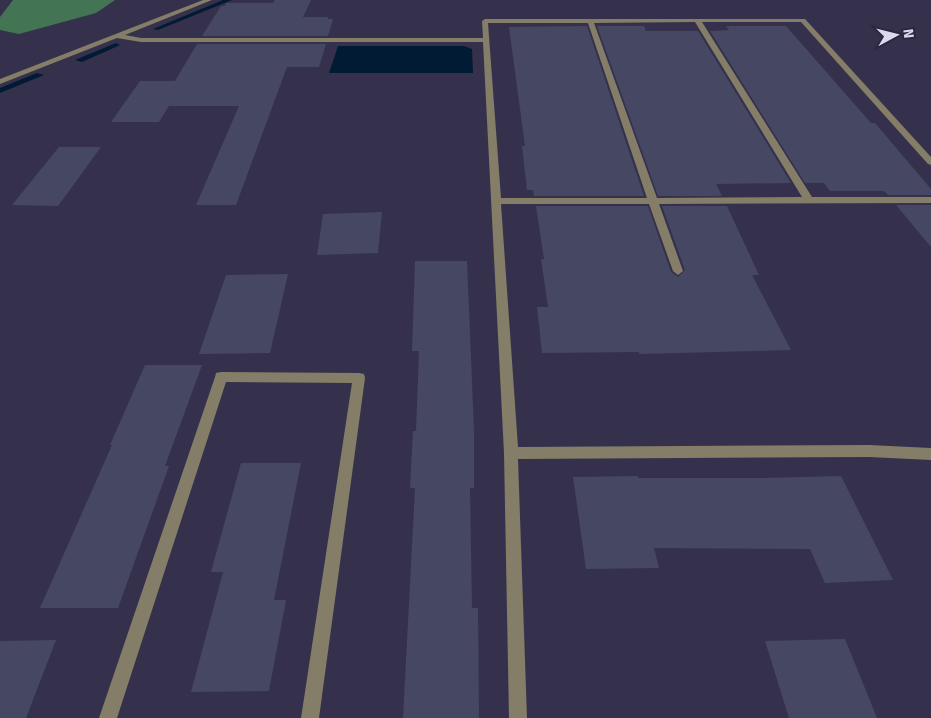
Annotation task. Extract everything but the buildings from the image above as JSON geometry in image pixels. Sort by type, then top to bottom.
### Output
[{"type":"street","points":[[0,82],[209,0]]},
{"type":"street","points":[[590,20],[655,200],[678,271]]},
{"type":"street","points":[[697,20],[809,200]]},
{"type":"street","points":[[518,718],[511,453],[485,21],[804,20],[931,162]]},
{"type":"street","points":[[116,36],[141,40],[486,40]]},
{"type":"street","points":[[496,201],[931,200]]},
{"type":"street","points":[[108,718],[222,377],[359,378],[310,718]]},
{"type":"street","points":[[511,453],[869,450],[931,454]]},
{"type":"green space","points":[[13,0],[115,0],[96,13],[19,34],[0,30],[0,17]]},
{"type":"water","points":[[338,46],[464,46],[472,49],[473,73],[329,73]]},
{"type":"waterway","points":[[156,29],[229,0]]},
{"type":"waterway","points":[[79,60],[116,45]]},
{"type":"waterway","points":[[0,91],[40,75]]}]
